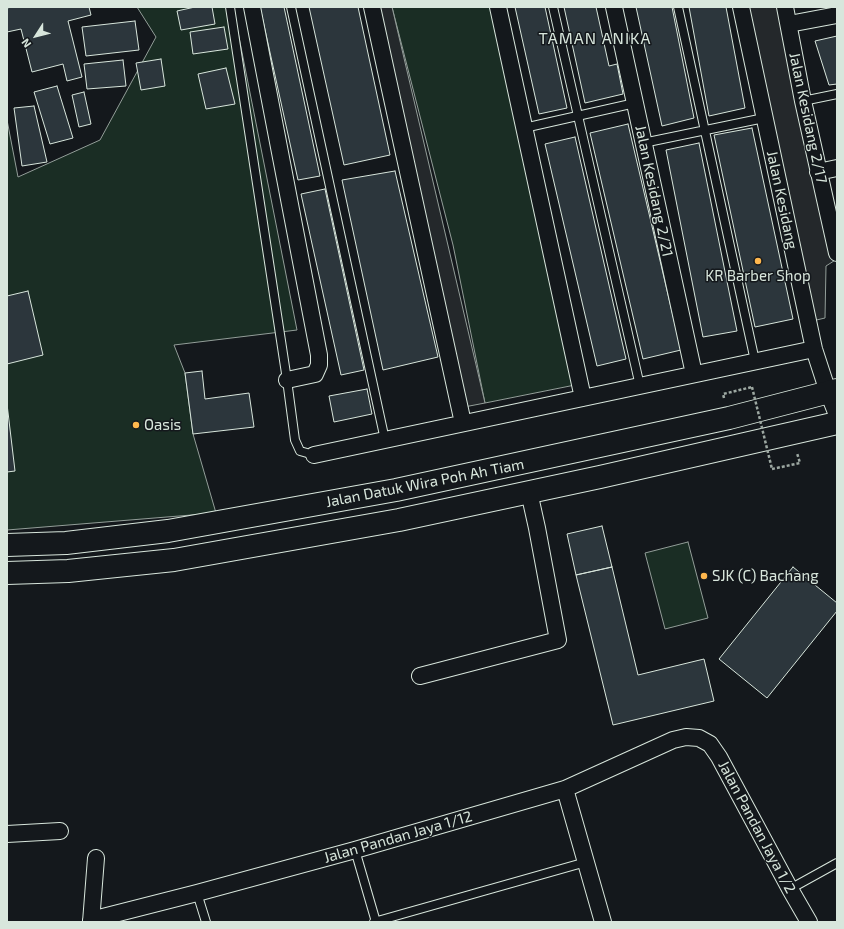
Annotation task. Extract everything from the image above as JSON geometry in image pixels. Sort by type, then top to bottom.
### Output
[{"type":"street","points":[[252,7],[318,355],[318,365],[315,374],[288,380]]},
{"type":"street","points":[[372,7],[463,423]]},
{"type":"street","points":[[498,7],[583,398]]},
{"type":"street","name":"Jalan Kesidang 2/21","points":[[614,7],[694,374]]},
{"type":"street","name":"Jalan Kesidang","points":[[741,7],[814,349],[832,391],[837,414]]},
{"type":"street","name":"Jalan Kesidang 2/17","points":[[785,7],[803,101],[836,249]]},
{"type":"street","points":[[789,24],[837,14]]},
{"type":"street","points":[[818,172],[837,168]]},
{"type":"street","points":[[314,455],[814,349]]},
{"type":"street","name":"Jalan Datuk Wira Poh Ah Tiam","points":[[7,545],[66,543],[168,532],[389,492],[729,418],[832,391]]},
{"type":"street","name":"Jalan Datuk Wira Poh Ah Tiam","points":[[7,573],[68,571],[174,560],[398,520],[837,423]]},
{"type":"street","points":[[420,676],[558,640],[529,492]]},
{"type":"street","name":"Jalan Pandan Jaya 1/12","points":[[91,921],[355,850],[565,789],[673,740],[686,737],[699,738]]},
{"type":"street","name":"Jalan Pandan Jaya 1/2","points":[[699,738],[710,744],[719,757],[809,922]]},
{"type":"street","points":[[565,789],[603,922]]},
{"type":"street","points":[[7,834],[60,831]]},
{"type":"street","points":[[91,921],[96,858]]},
{"type":"lane","points":[[230,7],[288,380],[295,440],[300,451],[314,455]]},
{"type":"lane","points":[[291,7],[385,440]]},
{"type":"lane","points":[[553,7],[640,386]]},
{"type":"lane","points":[[678,7],[755,361]]},
{"type":"lane","points":[[803,101],[837,94]]},
{"type":"lane","points":[[524,128],[635,103]]},
{"type":"lane","points":[[643,143],[764,118]]},
{"type":"lane","points":[[355,850],[375,922],[586,862]]},
{"type":"lane","points":[[790,889],[837,863]]},
{"type":"lane","points":[[197,893],[206,922]]},
{"type":"path","points":[[752,387],[772,470],[800,463],[792,433]]},
{"type":"green space","points":[[137,7],[233,7],[297,330],[174,345],[185,373],[193,434],[216,513],[7,530],[7,120],[18,177],[100,140],[156,37]]},
{"type":"green space","points":[[392,7],[498,7],[580,384],[485,403],[453,245]]},
{"type":"green space","points":[[688,542],[708,618],[665,629],[645,553]]},
{"type":"shaded area","points":[[372,7],[392,7],[485,403],[459,408]]},
{"type":"shaded area","points":[[741,7],[786,7],[837,259],[826,266],[825,318],[808,322]]},
{"type":"building","points":[[89,7],[91,15],[68,21],[82,77],[67,81],[63,64],[32,72],[21,29],[7,32],[7,8]]},
{"type":"building","points":[[195,7],[212,7],[215,24],[181,30],[177,11]]},
{"type":"building","points":[[260,7],[284,7],[320,176],[298,180]]},
{"type":"building","points":[[309,7],[358,7],[390,155],[344,165]]},
{"type":"building","points":[[515,7],[545,7],[567,108],[539,114]]},
{"type":"building","points":[[564,7],[596,7],[609,66],[617,64],[623,94],[585,103]]},
{"type":"building","points":[[636,7],[672,7],[694,118],[662,126]]},
{"type":"building","points":[[689,7],[726,7],[745,108],[709,116]]},
{"type":"building","points":[[135,21],[139,50],[86,56],[82,27]]},
{"type":"building","points":[[224,27],[228,49],[193,54],[190,32]]},
{"type":"building","points":[[837,36],[837,84],[829,85],[815,41]]},
{"type":"building","points":[[161,59],[165,86],[141,90],[136,63]]},
{"type":"building","points":[[123,60],[126,86],[87,89],[84,64]]},
{"type":"building","points":[[226,68],[235,104],[206,109],[198,74]]},
{"type":"building","points":[[57,86],[73,138],[50,144],[34,92]]},
{"type":"building","points":[[84,92],[91,124],[79,127],[72,95]]},
{"type":"building","points":[[34,106],[47,162],[22,166],[14,108]]},
{"type":"building","points":[[628,124],[681,350],[643,359],[590,133]]},
{"type":"building","points":[[752,128],[793,319],[755,327],[714,135]]},
{"type":"building","points":[[575,137],[626,359],[597,366],[545,144]]},
{"type":"building","points":[[699,143],[737,331],[703,337],[666,150]]},
{"type":"building","points":[[395,171],[438,357],[383,370],[342,180]]},
{"type":"building","points":[[325,189],[364,370],[341,375],[301,194]]},
{"type":"building","points":[[28,291],[43,355],[7,364],[7,296]]},
{"type":"building","points":[[202,371],[205,399],[249,393],[254,427],[193,434],[185,373]]},
{"type":"building","points":[[367,389],[372,414],[334,422],[329,396]]},
{"type":"building","points":[[7,404],[15,471],[7,472]]},
{"type":"building","points":[[602,526],[612,567],[576,575],[567,534]]},
{"type":"building","points":[[612,567],[638,675],[704,659],[714,701],[613,725],[576,575]]},
{"type":"building","points":[[793,567],[837,603],[837,611],[767,698],[719,659]]},
{"type":"place","name":"KR Barber Shop","points":[[758,261]]},
{"type":"place","name":"Oasis","points":[[136,425]]},
{"type":"place","name":"SJK (C) Bachang","points":[[704,576]]},
{"type":"district","name":"TAMAN ANIKA","points":[[595,39]]}]
